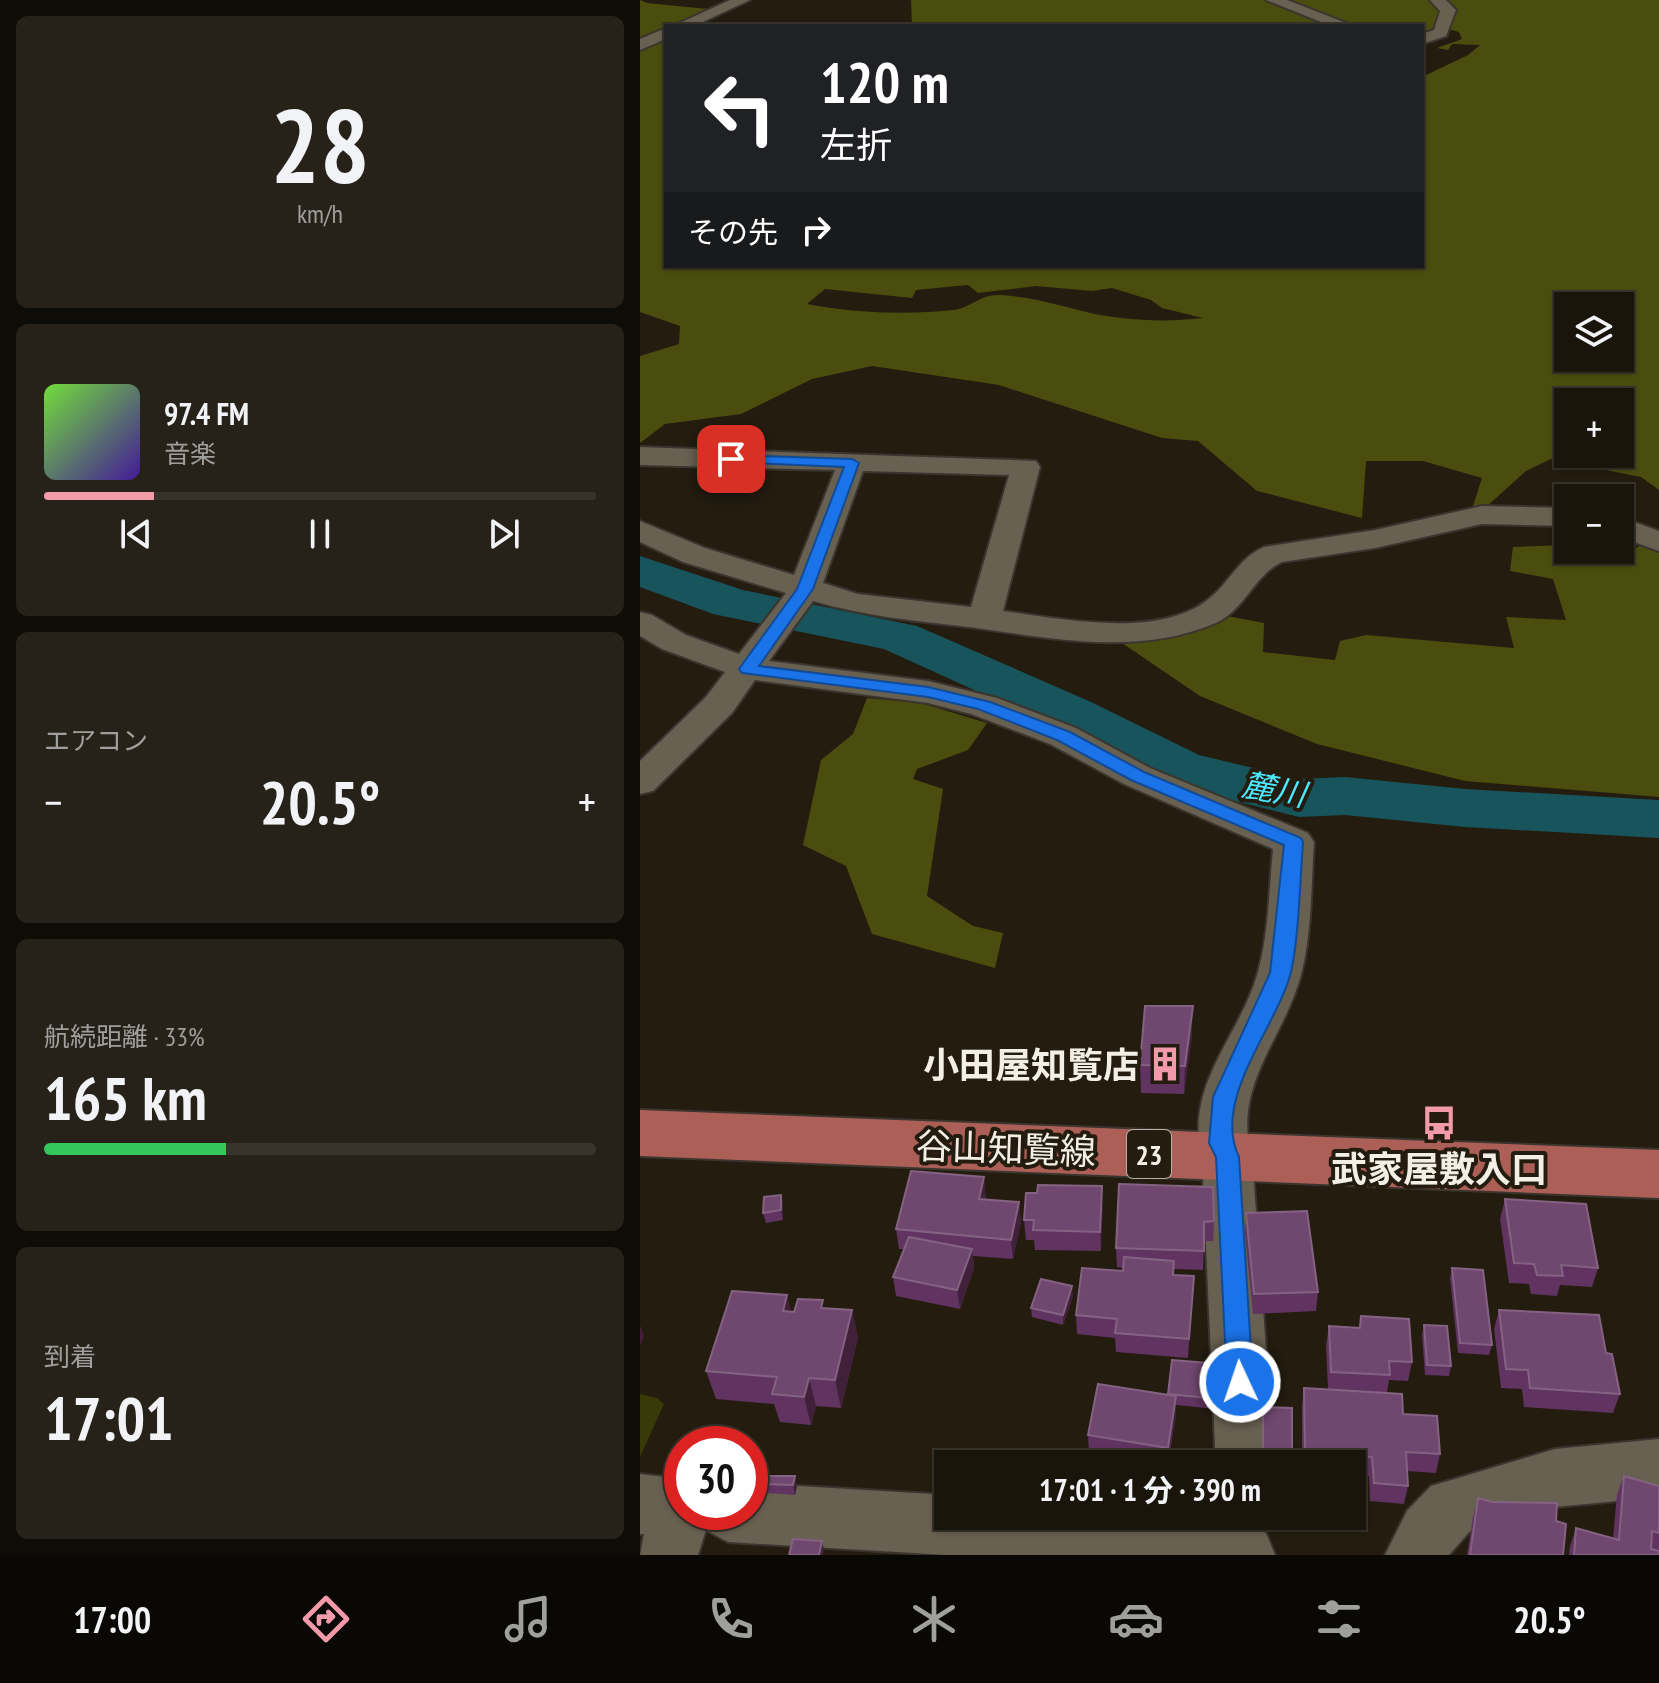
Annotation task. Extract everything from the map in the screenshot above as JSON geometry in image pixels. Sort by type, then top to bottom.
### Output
[{"type":"main road","name":"谷山知覧線","points":[[640,1133],[1659,1174]]},
{"type":"street","points":[[686,24],[743,0]]},
{"type":"street","points":[[1273,0],[1340,24]]},
{"type":"street","points":[[1424,39],[1439,36],[1445,29],[1448,10],[1437,0]]},
{"type":"street","points":[[640,45],[664,34]]},
{"type":"street","points":[[640,456],[1026,467],[984,619]]},
{"type":"street","points":[[640,782],[719,705],[772,638],[800,594],[852,463]]},
{"type":"street","points":[[640,530],[694,555],[800,594],[889,610],[1104,634],[1157,631],[1206,615],[1223,604],[1259,561],[1275,554],[1375,539],[1482,515],[1554,517]]},
{"type":"street","points":[[1634,532],[1659,542]]},
{"type":"street","points":[[640,622],[674,642],[748,669],[928,692],[984,706],[1063,736],[1137,776],[1294,842],[1280,973],[1224,1097],[1221,1143],[1227,1157],[1243,1450]]},
{"type":"street","points":[[1416,1555],[1428,1532],[1452,1507],[1555,1478],[1659,1468]]},
{"type":"street","points":[[640,1504],[664,1507]]},
{"type":"street","points":[[768,1514],[1236,1539]]},
{"type":"street","points":[[667,1555],[675,1530]]},
{"type":"shaded area","points":[[640,0],[708,9],[674,24],[664,24],[664,28],[640,39]]},
{"type":"shaded area","points":[[911,0],[1659,0],[1659,490],[1641,477],[1596,468],[1634,468],[1634,388],[1554,388],[1554,460],[1526,471],[1486,507],[1472,509],[1482,478],[1423,461],[1366,461],[1362,518],[1257,491],[1198,441],[1162,438],[999,385],[872,366],[812,379],[741,414],[665,424],[640,443],[640,356],[679,344],[680,326],[640,312],[640,50],[664,39],[664,268],[1424,268],[1424,76],[1468,55],[1480,45],[1452,44],[1448,50],[1437,48],[1462,39],[1459,32],[1438,26],[1449,32],[1449,36],[1424,42],[1424,24],[912,24]],"holes":[[[968,285],[978,293],[1036,286],[1092,291],[1112,288],[1151,300],[1162,308],[1203,318],[1125,319],[998,295],[985,297],[959,309],[917,312],[861,311],[807,304],[825,289],[912,298],[916,290]]]},
{"type":"shaded area","points":[[1645,542],[1659,550],[1659,797],[1465,781],[1317,744],[1200,696],[1122,643],[1176,636],[1201,629],[1227,616],[1264,623],[1263,652],[1335,660],[1340,641],[1366,635],[1514,648],[1506,617],[1566,620],[1553,579],[1510,571],[1513,547],[1554,546],[1554,564],[1634,564],[1634,549]]},
{"type":"shaded area","points":[[867,698],[921,703],[987,723],[968,750],[917,769],[913,779],[943,789],[927,896],[973,926],[1003,933],[995,968],[872,934],[846,866],[803,845],[821,760],[853,734]]},
{"type":"shaded area","points":[[640,1394],[657,1398],[664,1404],[640,1457]]},
{"type":"building","points":[[1145,1006],[1193,1006],[1185,1066],[1140,1065]]},
{"type":"building","points":[[911,1171],[984,1177],[979,1199],[1019,1202],[1011,1240],[896,1229]]},
{"type":"building","points":[[1119,1184],[1213,1187],[1214,1221],[1204,1222],[1204,1251],[1116,1248]]},
{"type":"building","points":[[1038,1185],[1102,1186],[1100,1232],[1033,1230],[1034,1220],[1024,1220],[1026,1193],[1037,1193]]},
{"type":"building","points":[[781,1195],[781,1210],[763,1213],[764,1197]]},
{"type":"building","points":[[1505,1199],[1586,1204],[1598,1268],[1561,1265],[1563,1276],[1537,1275],[1534,1264],[1514,1263]]},
{"type":"building","points":[[1307,1211],[1318,1292],[1254,1294],[1246,1213]]},
{"type":"building","points":[[909,1237],[972,1249],[957,1290],[893,1277]]},
{"type":"building","points":[[1124,1257],[1174,1261],[1173,1275],[1194,1276],[1189,1339],[1115,1333],[1117,1319],[1076,1315],[1082,1268],[1123,1271]]},
{"type":"building","points":[[1452,1268],[1483,1270],[1492,1345],[1460,1343]]},
{"type":"building","points":[[1041,1279],[1072,1286],[1063,1315],[1031,1308]]},
{"type":"building","points":[[732,1291],[787,1295],[783,1311],[794,1312],[798,1299],[823,1300],[821,1308],[852,1310],[835,1380],[809,1378],[804,1397],[772,1394],[777,1377],[706,1371]]},
{"type":"building","points":[[1499,1310],[1599,1315],[1606,1353],[1612,1354],[1620,1394],[1530,1388],[1528,1370],[1506,1369]]},
{"type":"building","points":[[1361,1316],[1409,1319],[1412,1362],[1389,1361],[1390,1375],[1331,1372],[1329,1326],[1360,1328]]},
{"type":"building","points":[[1424,1325],[1447,1326],[1451,1366],[1427,1365]]},
{"type":"building","points":[[1172,1360],[1220,1364],[1217,1399],[1168,1394]]},
{"type":"building","points":[[1098,1384],[1176,1396],[1168,1448],[1088,1435]]},
{"type":"building","points":[[1304,1388],[1402,1394],[1403,1414],[1437,1416],[1440,1454],[1406,1452],[1408,1486],[1374,1483],[1372,1457],[1366,1457],[1366,1450],[1305,1450]]},
{"type":"building","points":[[1263,1407],[1292,1408],[1292,1450],[1263,1449]]},
{"type":"building","points":[[768,1476],[795,1476],[793,1485],[768,1484]]},
{"type":"building","points":[[1624,1476],[1659,1486],[1659,1533],[1652,1531],[1651,1549],[1659,1551],[1659,1555],[1574,1555],[1576,1528],[1619,1540]]},
{"type":"building","points":[[1478,1498],[1492,1502],[1557,1503],[1556,1521],[1566,1524],[1563,1555],[1470,1555]]},
{"type":"building","points":[[793,1539],[822,1541],[819,1555],[789,1555]]},
{"type":"waterway","name":"麓川","points":[[640,571],[731,603],[899,637],[1072,714],[1180,769],[1299,798],[1345,796],[1465,808],[1659,819]]},
{"type":"place","name":"小田屋知覧店","points":[[1165,1064]]},
{"type":"place","name":"武家屋敷入口","points":[[1439,1123]]},
{"type":"route","points":[[731,459],[852,463],[805,589],[748,669],[928,692],[984,706],[1063,736],[1137,776],[1294,842],[1280,973],[1224,1097],[1221,1143],[1227,1157],[1240,1382]]}]
